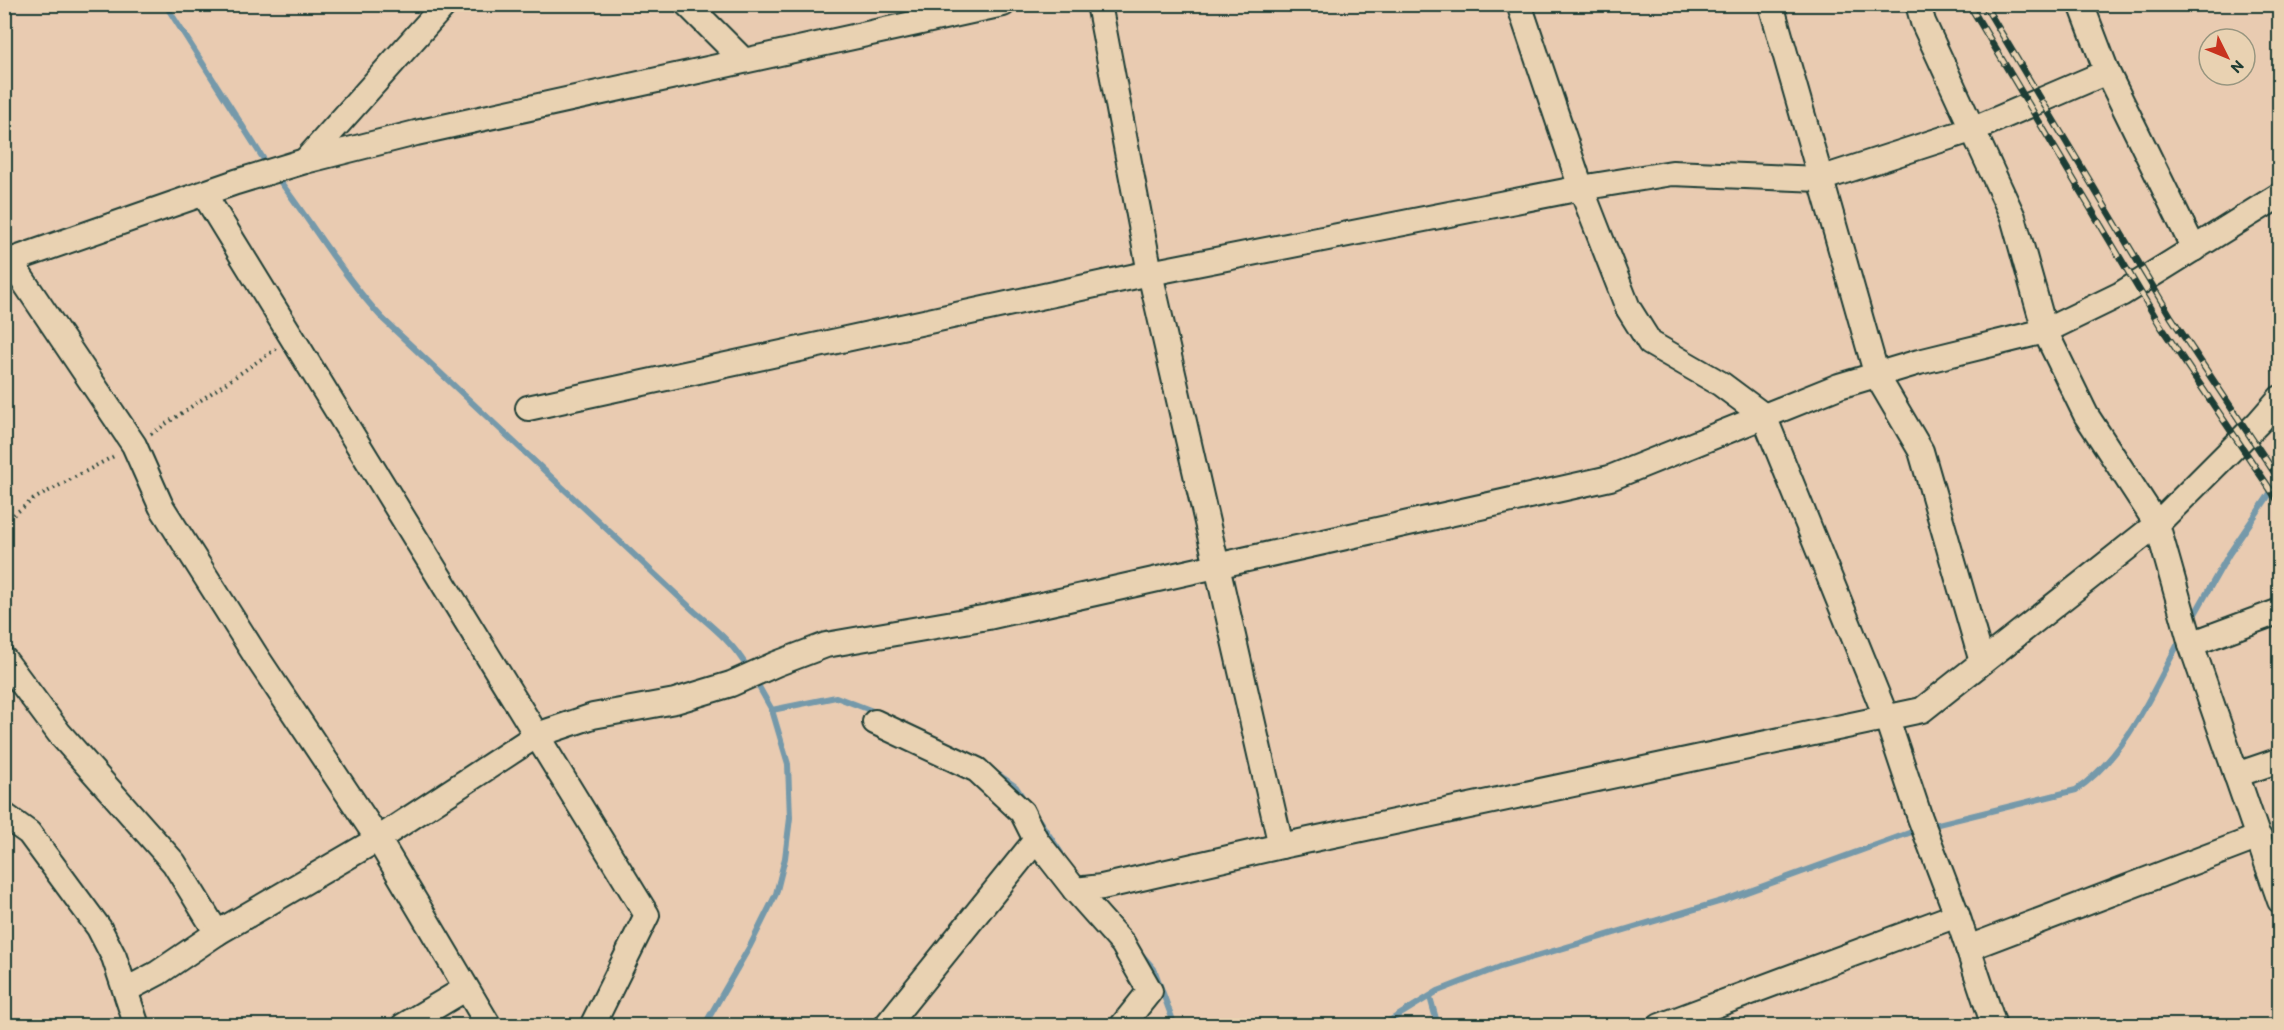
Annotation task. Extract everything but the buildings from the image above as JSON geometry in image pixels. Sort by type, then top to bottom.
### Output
[{"type":"street","points":[[305,161],[445,4]]},
{"type":"street","points":[[687,4],[743,60]]},
{"type":"street","points":[[489,1026],[378,839],[256,656],[161,506],[134,445],[7,262],[236,182],[305,161],[416,133],[1003,4]]},
{"type":"street","points":[[1099,4],[1150,273],[1281,846]]},
{"type":"street","points":[[1519,4],[1581,188],[1628,308],[1650,344],[1721,384],[1764,416],[1887,719],[1994,1026]]},
{"type":"street","points":[[1771,4],[1877,376],[1921,451],[1982,662]]},
{"type":"street","points":[[1918,4],[1923,22],[2013,217],[2045,331],[2086,415],[2157,524],[2191,644],[2280,901]]},
{"type":"street","points":[[2081,4],[2107,72],[2194,249]]},
{"type":"street","points":[[528,408],[1150,273],[1581,188],[1672,173],[1820,179],[1974,129],[2107,72]]},
{"type":"street","points":[[204,194],[647,915],[591,1026]]},
{"type":"street","points":[[126,990],[158,973],[217,933],[378,839],[537,735],[593,716],[675,701],[731,684],[826,645],[987,617],[1610,478],[1839,387],[1919,362],[2045,331],[2121,294],[2280,195]]},
{"type":"street","points":[[1075,890],[1102,887],[1281,846],[1922,710],[2157,524],[2280,398]]},
{"type":"street","points":[[2191,644],[2280,611]]},
{"type":"street","points":[[4,659],[59,733],[174,863],[217,933]]},
{"type":"street","points":[[875,722],[977,770],[1022,812],[1036,840],[1075,890],[1123,944],[1150,991],[1122,1026]]},
{"type":"street","points":[[2236,776],[2280,760]]},
{"type":"street","points":[[5,817],[29,833],[99,928],[114,957],[137,1026]]},
{"type":"street","points":[[1968,948],[2259,837]]},
{"type":"street","points":[[886,1026],[1036,840]]},
{"type":"street","points":[[1660,1026],[1957,915]]},
{"type":"street","points":[[403,1026],[465,989]]},
{"type":"path","points":[[4,522],[34,499],[134,445],[293,338]]},
{"type":"waterway","points":[[165,4],[268,166]]},
{"type":"waterway","points":[[276,176],[341,267],[383,319],[724,638],[748,669]]},
{"type":"waterway","points":[[2192,619],[2229,554],[2273,489],[2280,484]]},
{"type":"waterway","points":[[1930,826],[2076,790],[2094,776],[2124,740],[2149,700],[2181,638]]},
{"type":"waterway","points":[[704,1026],[750,946],[776,894],[785,858],[790,818],[788,764],[772,710],[754,678]]},
{"type":"waterway","points":[[772,710],[836,697],[878,713]]},
{"type":"waterway","points":[[999,775],[1016,787],[1025,801]]},
{"type":"waterway","points":[[1038,819],[1061,853]]},
{"type":"waterway","points":[[1381,1026],[1438,991],[1500,967],[1725,900],[1920,829]]},
{"type":"waterway","points":[[1141,954],[1154,969],[1175,1026]]},
{"type":"waterway","points":[[1430,997],[1438,1026]]},
{"type":"railway","points":[[1969,4],[2160,325],[2280,504]]},
{"type":"railway","points":[[1984,4],[2171,317],[2280,481]]}]
